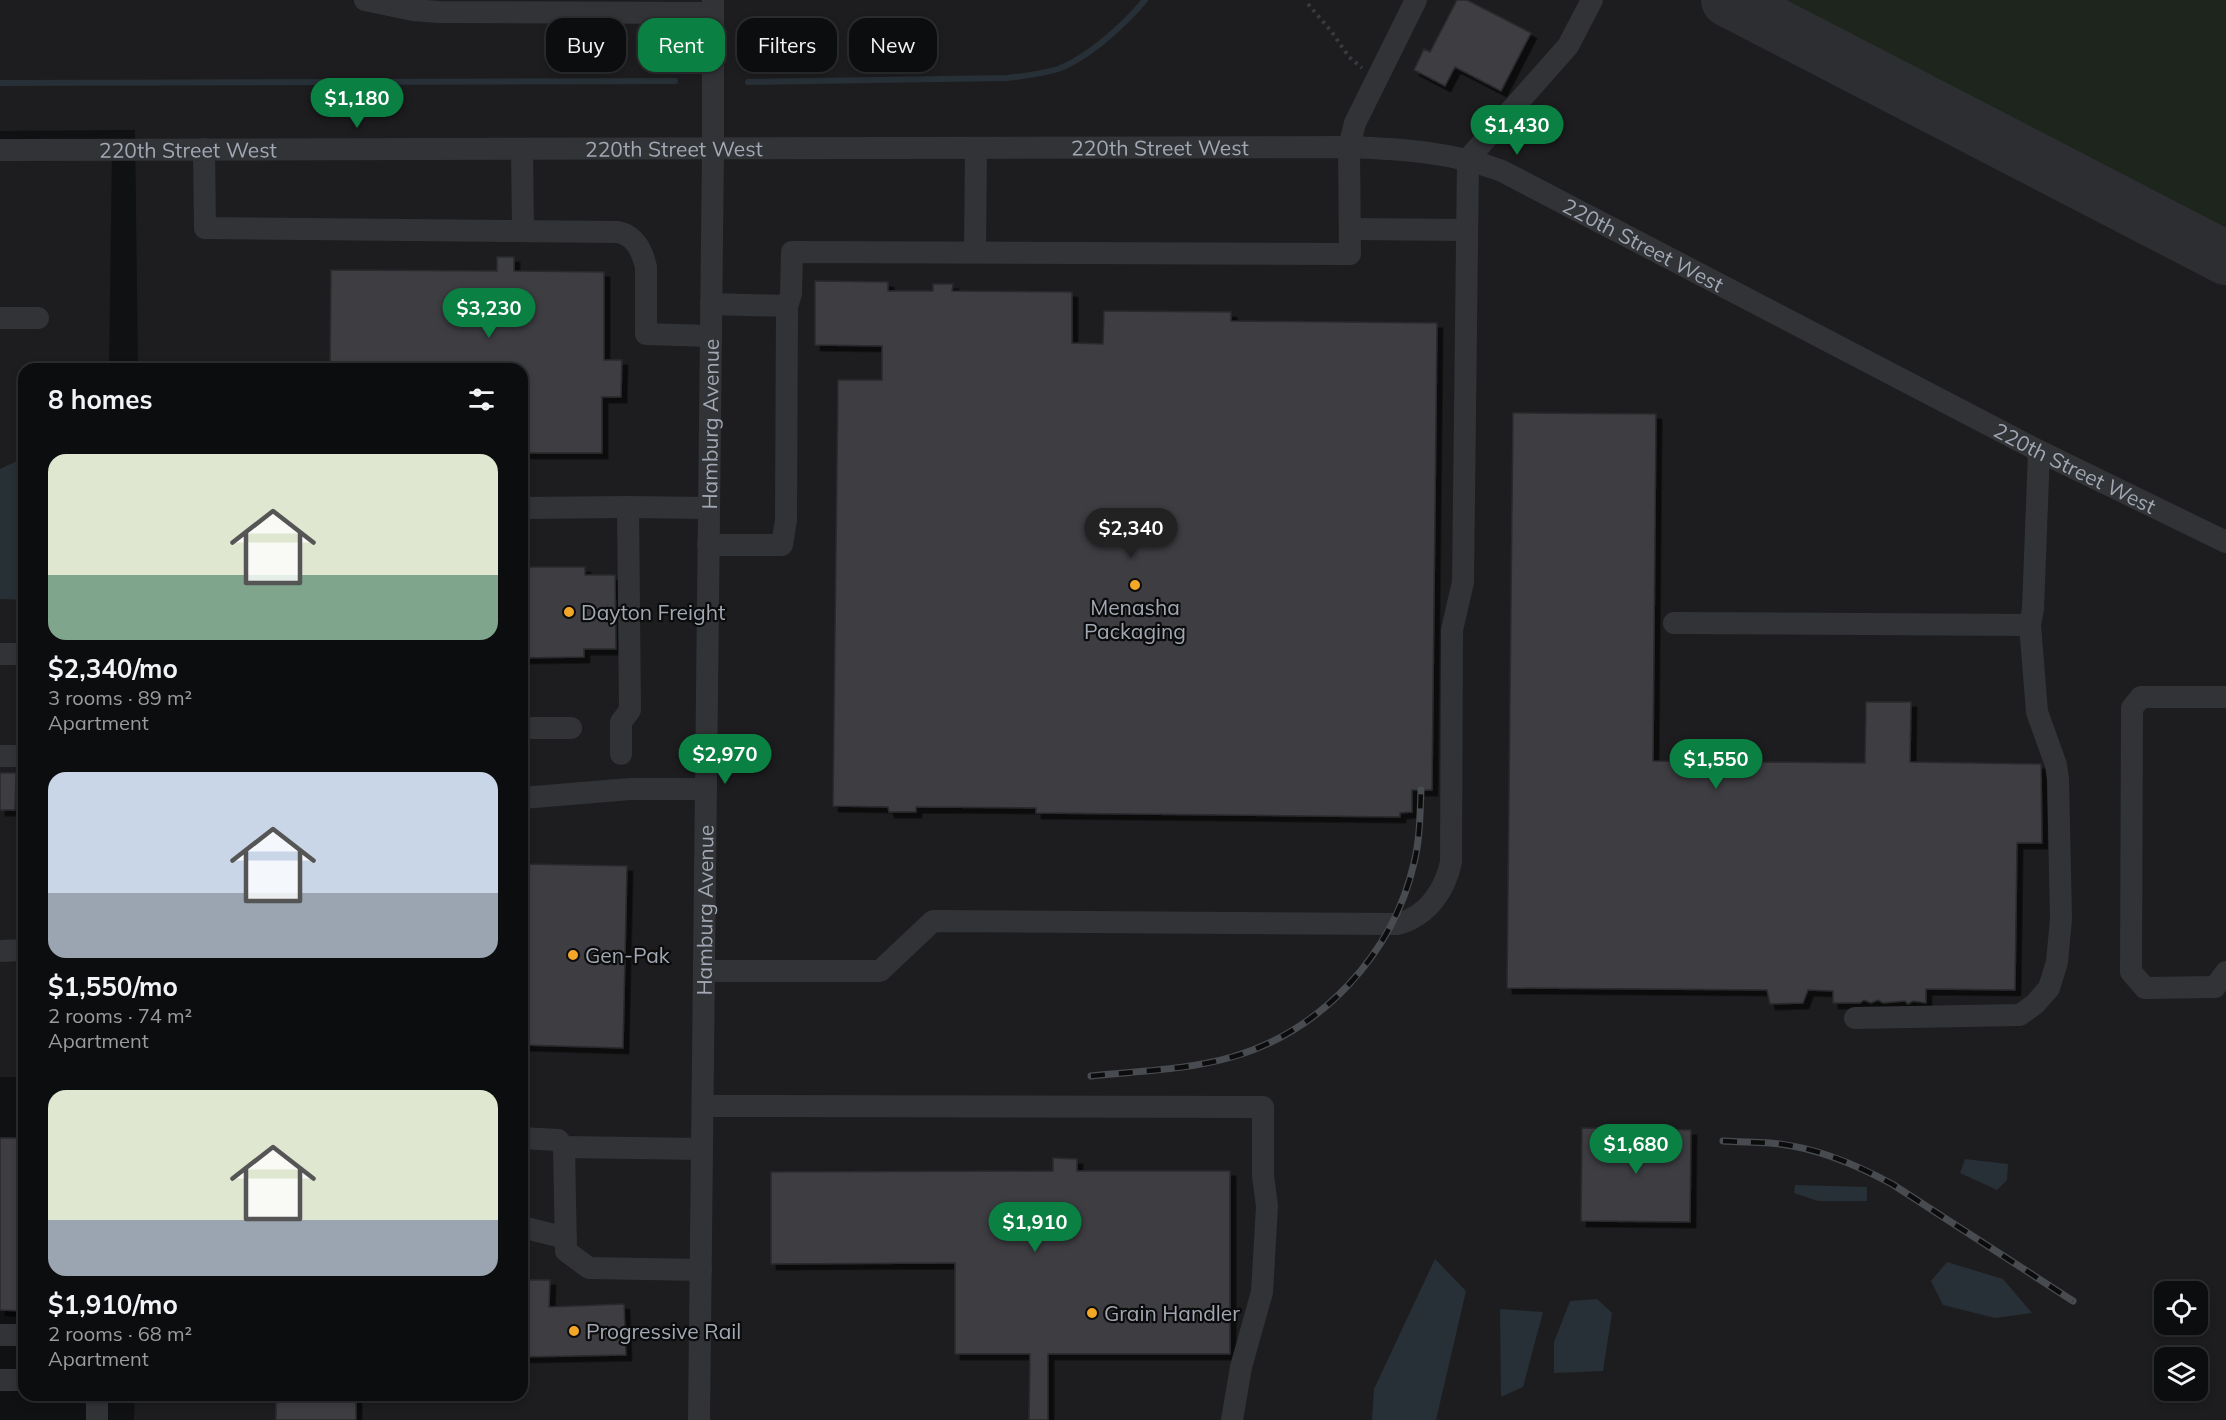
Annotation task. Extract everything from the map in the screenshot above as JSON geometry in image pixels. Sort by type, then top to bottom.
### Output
[{"type":"street","points":[[365,0],[413,10],[439,12],[713,7]]},
{"type":"street","points":[[708,545],[782,545],[786,520],[787,306],[791,294],[792,252],[1350,254],[1349,147],[1355,123],[1416,0]]},
{"type":"street","points":[[704,971],[880,971],[933,921],[1398,924],[1411,921],[1420,915],[1439,893],[1448,877],[1451,862],[1452,630],[1463,582],[1468,159],[1568,46],[1592,0]]},
{"type":"street","name":"Hamburg Avenue","points":[[699,1420],[713,7]]},
{"type":"street","name":"220th Street West","points":[[0,150],[1349,147],[1415,150],[1468,159],[1518,179],[2039,451],[2226,542]]},
{"type":"street","points":[[975,252],[976,148]]},
{"type":"street","points":[[204,149],[205,228],[618,232],[631,236],[640,248],[646,267],[646,334],[711,336]]},
{"type":"street","points":[[522,149],[523,231]]},
{"type":"street","points":[[1350,229],[1466,230]]},
{"type":"street","points":[[711,304],[787,306]]},
{"type":"street","points":[[0,318],[38,318]]},
{"type":"street","points":[[1855,1018],[2020,1014],[2043,997],[2051,983],[2059,949],[2061,919],[2058,779],[2056,765],[2037,712],[2030,625],[2033,609],[2039,451]]},
{"type":"street","points":[[621,754],[621,722],[630,710],[628,507]]},
{"type":"street","points":[[528,508],[708,508]]},
{"type":"street","points":[[1674,623],[2030,625]]},
{"type":"street","points":[[0,654],[18,654]]},
{"type":"street","points":[[2226,697],[2141,698],[2132,708],[2131,972],[2145,988],[2157,988],[2215,987],[2226,972]]},
{"type":"street","points":[[528,728],[571,728]]},
{"type":"street","points":[[0,756],[18,756]]},
{"type":"street","points":[[528,798],[630,789],[705,789]]},
{"type":"street","points":[[0,951],[18,950]]},
{"type":"street","points":[[703,1106],[1263,1107],[1263,1176],[1267,1206],[1262,1292],[1239,1376],[1232,1420]]},
{"type":"street","points":[[528,1138],[558,1140],[564,1147],[566,1251],[589,1268],[701,1270]]},
{"type":"street","points":[[564,1147],[702,1149]]},
{"type":"street","points":[[528,1228],[566,1238]]},
{"type":"street","points":[[0,1335],[18,1335]]},
{"type":"street","points":[[0,1380],[18,1380]]},
{"type":"street","points":[[97,1401],[97,1420]]},
{"type":"path","points":[[1308,4],[1349,57],[1376,81]]},
{"type":"shaded area","points":[[0,0],[2226,0],[2226,1420],[134,1420],[135,1401],[528,1401],[528,363],[138,363],[135,130],[0,131]]},
{"type":"shaded area","points":[[1770,0],[2226,0],[2226,238]]},
{"type":"shaded area","points":[[112,149],[109,363],[18,363],[18,1077],[0,1077],[0,150]]},
{"type":"shaded area","points":[[18,461],[18,600],[0,599],[0,469]]},
{"type":"shaded area","points":[[1965,1159],[2008,1164],[2007,1180],[1997,1190],[1960,1173]]},
{"type":"shaded area","points":[[1795,1185],[1867,1187],[1867,1201],[1818,1201],[1794,1193]]},
{"type":"shaded area","points":[[1435,1259],[1466,1291],[1436,1420],[1372,1420],[1374,1389]]},
{"type":"shaded area","points":[[1947,1262],[2003,1279],[2032,1313],[1995,1318],[1943,1305],[1931,1281]]},
{"type":"shaded area","points":[[1597,1299],[1612,1313],[1603,1371],[1554,1373],[1554,1342],[1570,1301]]},
{"type":"shaded area","points":[[1500,1309],[1543,1312],[1523,1387],[1501,1397]]},
{"type":"building","points":[[1457,0],[1467,0],[1531,33],[1501,91],[1455,67],[1445,86],[1414,70],[1424,49],[1430,52]]},
{"type":"building","points":[[497,257],[514,257],[514,271],[604,272],[604,360],[622,360],[621,397],[602,397],[602,453],[528,453],[528,363],[330,363],[331,270],[497,271]]},
{"type":"building","name":"Menasha Packaging","points":[[815,281],[888,282],[888,291],[933,291],[933,284],[953,284],[952,291],[1072,292],[1072,343],[1103,344],[1104,311],[1231,312],[1231,321],[1437,323],[1432,790],[1412,790],[1412,812],[1400,813],[1400,817],[1036,813],[1036,808],[916,807],[916,812],[889,812],[888,807],[833,806],[838,380],[882,380],[882,346],[815,345]]},
{"type":"building","points":[[1513,413],[1656,414],[1653,761],[1865,763],[1866,702],[1911,702],[1910,762],[2041,764],[2042,843],[2017,843],[2015,990],[1926,989],[1926,1003],[1913,1001],[1908,1004],[1905,1001],[1883,1003],[1878,1000],[1871,1003],[1864,1000],[1860,1003],[1833,1003],[1833,991],[1808,990],[1803,1003],[1770,1004],[1767,990],[1507,988]]},
{"type":"building","name":"Dayton Freight","points":[[528,567],[585,567],[585,575],[615,575],[616,649],[584,649],[584,657],[528,658]]},
{"type":"building","points":[[0,773],[16,773],[15,810],[0,810]]},
{"type":"building","name":"Gen-Pak","points":[[528,864],[627,866],[623,1048],[528,1045]]},
{"type":"building","points":[[1582,1128],[1691,1130],[1690,1222],[1581,1221]]},
{"type":"building","points":[[0,1138],[18,1138],[18,1311],[0,1310]]},
{"type":"building","name":"Grain Handler","points":[[1053,1158],[1077,1159],[1077,1171],[1230,1171],[1230,1354],[1048,1354],[1048,1420],[1029,1420],[1030,1354],[955,1354],[955,1263],[771,1264],[771,1172],[1053,1171]]},
{"type":"building","name":"Progressive Rail","points":[[528,1280],[550,1280],[549,1307],[624,1304],[626,1355],[528,1357]]},
{"type":"building","points":[[276,1401],[356,1401],[356,1420],[276,1420]]},
{"type":"waterway","points":[[748,82],[1007,78],[1033,75],[1070,64],[1093,49],[1117,29],[1145,0]]},
{"type":"waterway","points":[[0,83],[675,81]]},
{"type":"taxiway","points":[[1728,0],[2226,258]]},
{"type":"railway","points":[[1091,1076],[1180,1067],[1232,1057],[1265,1045],[1295,1029],[1324,1008],[1371,958],[1404,896],[1417,845],[1421,790]]},
{"type":"railway","points":[[1723,1141],[1770,1143],[1802,1148],[1833,1157],[1863,1170],[1892,1184],[2073,1301]]},
{"type":"place","name":"Menasha Packaging","points":[[1135,585]]},
{"type":"place","name":"Dayton Freight","points":[[569,612]]},
{"type":"place","name":"Gen-Pak","points":[[573,955]]},
{"type":"place","name":"Grain Handler","points":[[1092,1313]]},
{"type":"place","name":"Progressive Rail","points":[[574,1331]]}]
